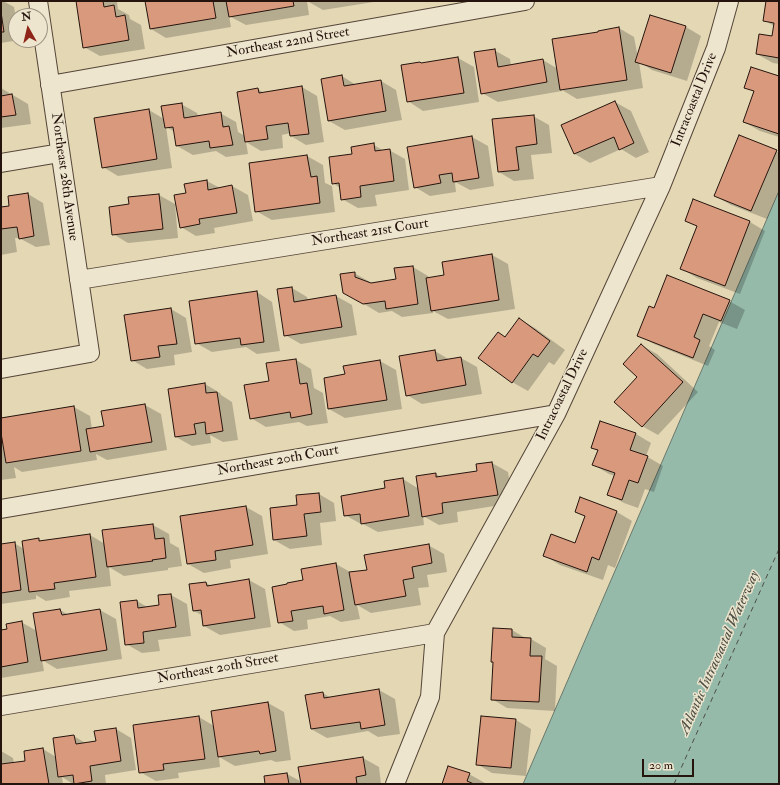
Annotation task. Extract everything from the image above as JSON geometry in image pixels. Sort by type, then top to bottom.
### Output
[{"type":"street","name":"Northeast 28th Avenue","points":[[1,370],[90,354],[38,1]]},
{"type":"street","name":"Northeast 22nd Street","points":[[50,85],[525,1]]},
{"type":"street","name":"Intracoastal Drive","points":[[395,784],[430,697],[435,633],[556,414],[661,186],[716,48],[729,1]]},
{"type":"street","points":[[1,163],[60,153]]},
{"type":"street","name":"Northeast 21st Court","points":[[79,280],[661,186]]},
{"type":"street","name":"Northeast 20th Court","points":[[1,509],[556,414]]},
{"type":"street","name":"Northeast 20th Street","points":[[1,706],[435,633]]},
{"type":"water","name":"Atlantic Intracoastal Waterway","points":[[779,191],[779,784],[523,784]]},
{"type":"building","points":[[76,1],[103,1],[104,7],[114,5],[116,17],[125,15],[129,40],[83,48]]},
{"type":"building","points":[[145,1],[213,1],[216,18],[150,29]]},
{"type":"building","points":[[226,1],[293,1],[294,6],[229,17]]},
{"type":"building","points":[[766,1],[779,1],[779,58],[756,54],[759,34],[772,36],[774,23],[763,21]]},
{"type":"building","points":[[1,12],[4,32],[1,32]]},
{"type":"building","points":[[650,15],[686,26],[671,73],[635,62]]},
{"type":"building","points":[[619,27],[627,80],[560,90],[552,39],[598,32]]},
{"type":"building","points":[[495,49],[498,67],[543,59],[547,82],[481,94],[474,52]]},
{"type":"building","points":[[458,57],[464,93],[407,102],[401,65]]},
{"type":"building","points":[[751,67],[779,76],[779,134],[743,122],[754,91],[744,88]]},
{"type":"building","points":[[342,75],[344,86],[381,80],[386,111],[328,121],[321,79]]},
{"type":"building","points":[[302,86],[309,134],[290,136],[288,123],[266,126],[268,139],[245,142],[237,92],[258,88],[259,93]]},
{"type":"building","points":[[12,94],[16,115],[1,117],[1,96]]},
{"type":"building","points":[[615,101],[634,143],[619,150],[614,137],[574,154],[561,125]]},
{"type":"building","points":[[182,103],[184,118],[221,112],[223,127],[229,126],[233,145],[210,148],[209,141],[176,146],[173,127],[165,128],[161,106]]},
{"type":"building","points":[[149,109],[157,159],[102,168],[94,118]]},
{"type":"building","points":[[534,115],[537,144],[516,147],[519,170],[498,172],[492,119]]},
{"type":"building","points":[[739,135],[777,150],[751,211],[714,196]]},
{"type":"building","points":[[472,136],[479,178],[453,182],[452,173],[439,175],[441,183],[414,188],[407,147]]},
{"type":"building","points":[[374,143],[375,151],[390,149],[394,181],[360,186],[361,197],[341,200],[339,183],[332,184],[329,157],[352,154],[351,147]]},
{"type":"building","points":[[307,155],[311,177],[317,176],[320,203],[255,212],[249,163]]},
{"type":"building","points":[[207,180],[208,190],[232,185],[237,213],[199,219],[200,224],[180,228],[174,195],[186,193],[184,184]]},
{"type":"building","points":[[28,193],[34,236],[19,239],[17,227],[1,229],[1,207],[9,206],[8,196]]},
{"type":"building","points":[[159,194],[163,229],[112,235],[109,207],[129,204],[128,197]]},
{"type":"building","points":[[693,199],[750,221],[725,286],[680,269],[697,226],[685,221]]},
{"type":"building","points":[[492,254],[499,300],[431,311],[426,278],[444,275],[442,262]]},
{"type":"building","points":[[413,266],[418,304],[386,309],[385,301],[363,304],[343,293],[340,274],[355,272],[355,277],[371,283],[396,279],[394,268]]},
{"type":"building","points":[[667,275],[730,300],[721,321],[703,314],[694,337],[700,340],[693,358],[637,336],[649,306],[654,308]]},
{"type":"building","points":[[292,287],[294,302],[336,295],[342,327],[284,336],[277,289]]},
{"type":"building","points":[[257,291],[264,342],[241,345],[240,338],[195,344],[189,301]]},
{"type":"building","points":[[171,308],[177,344],[158,346],[160,357],[131,361],[124,315]]},
{"type":"building","points":[[519,318],[550,341],[538,357],[533,354],[512,383],[478,358],[498,332],[505,337]]},
{"type":"building","points":[[641,344],[683,382],[642,427],[614,402],[637,377],[623,364]]},
{"type":"building","points":[[435,350],[437,361],[461,357],[466,385],[406,396],[399,356]]},
{"type":"building","points":[[296,359],[300,384],[307,383],[312,414],[291,418],[290,412],[250,419],[244,385],[269,381],[266,363]]},
{"type":"building","points":[[380,360],[387,400],[328,409],[324,378],[345,374],[343,366]]},
{"type":"building","points":[[205,383],[206,393],[217,392],[223,431],[206,434],[205,422],[194,424],[196,434],[175,437],[168,389]]},
{"type":"building","points":[[145,404],[152,442],[90,452],[86,429],[104,426],[101,411]]},
{"type":"building","points":[[74,406],[81,451],[6,463],[1,433],[1,418]]},
{"type":"building","points":[[600,421],[636,433],[630,450],[648,456],[638,483],[629,480],[622,500],[607,495],[615,473],[592,465],[598,450],[591,448]]},
{"type":"building","points":[[492,462],[498,495],[442,503],[443,513],[422,517],[416,476],[436,473],[436,477],[477,471],[476,464]]},
{"type":"building","points":[[403,478],[409,516],[361,524],[360,514],[344,516],[341,496],[385,488],[384,481]]},
{"type":"building","points":[[319,493],[321,512],[304,514],[307,536],[273,540],[270,508],[297,505],[296,495]]},
{"type":"building","points":[[580,497],[617,511],[599,560],[592,557],[587,572],[543,556],[551,534],[575,543],[585,516],[575,512]]},
{"type":"building","points":[[246,506],[253,545],[215,551],[216,560],[187,564],[180,516]]},
{"type":"building","points":[[153,524],[155,539],[164,538],[166,558],[107,567],[102,530]]},
{"type":"building","points":[[90,534],[96,577],[54,583],[55,589],[29,592],[22,541],[39,538],[39,541]]},
{"type":"building","points":[[15,542],[21,590],[1,593],[1,544]]},
{"type":"building","points":[[429,544],[432,563],[412,567],[414,578],[403,580],[406,596],[355,605],[349,572],[367,570],[364,555]]},
{"type":"building","points":[[336,563],[344,610],[324,614],[323,606],[291,611],[293,621],[278,623],[272,587],[303,580],[301,569]]},
{"type":"building","points":[[249,579],[255,618],[203,626],[201,610],[193,611],[189,584],[206,582],[207,586]]},
{"type":"building","points":[[171,594],[176,627],[143,632],[144,643],[125,645],[120,602],[137,600],[138,608],[159,605],[158,595]]},
{"type":"building","points":[[60,609],[62,615],[100,609],[107,650],[41,661],[33,613]]},
{"type":"building","points":[[22,621],[28,662],[1,667],[1,630],[7,629],[6,624]]},
{"type":"building","points":[[493,628],[512,629],[512,637],[531,638],[530,656],[542,656],[539,702],[491,700]]},
{"type":"building","points":[[379,689],[385,725],[361,729],[360,722],[311,729],[305,695],[323,692],[324,698]]},
{"type":"building","points":[[268,702],[276,751],[260,754],[259,751],[218,757],[211,711]]},
{"type":"building","points":[[199,716],[205,759],[163,764],[164,770],[139,773],[133,725]]},
{"type":"building","points":[[481,716],[516,719],[511,768],[476,765]]},
{"type":"building","points":[[116,728],[121,761],[90,766],[92,781],[74,784],[73,775],[58,777],[53,738],[74,735],[76,744],[96,741],[94,731]]},
{"type":"building","points":[[43,748],[49,784],[1,784],[1,764],[25,761],[24,751]]},
{"type":"building","points":[[363,757],[366,775],[356,777],[357,784],[301,784],[298,767]]},
{"type":"building","points":[[448,766],[470,773],[467,781],[474,784],[442,784]]},
{"type":"building","points":[[287,773],[289,784],[265,784],[264,776]]},
{"type":"ferry route","points":[[674,784],[779,549]]}]
